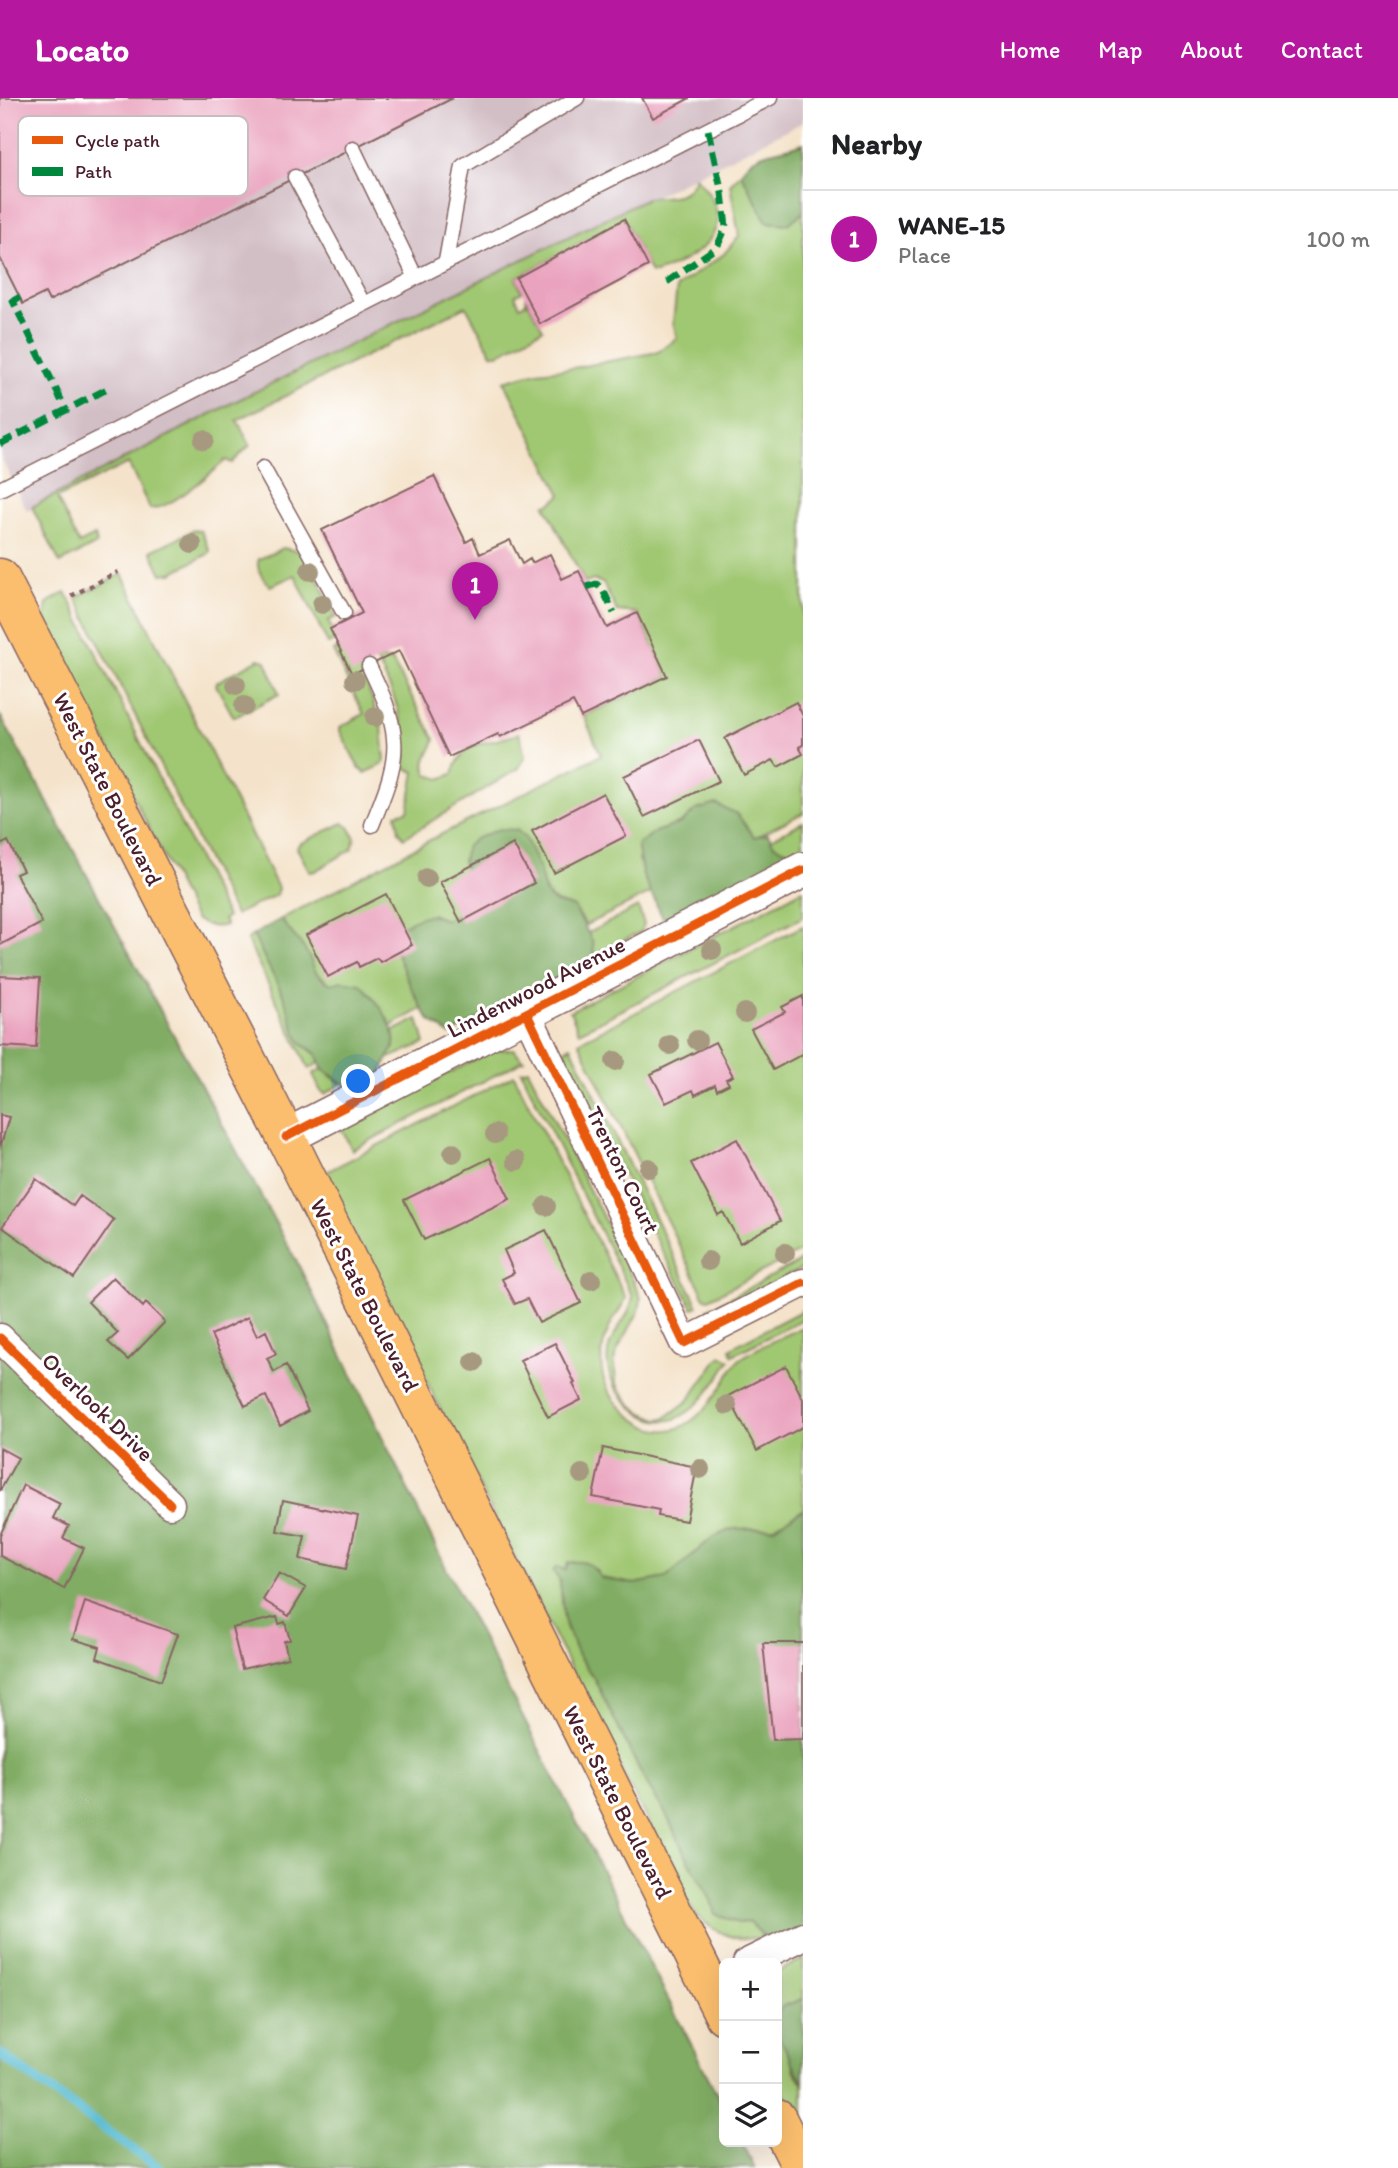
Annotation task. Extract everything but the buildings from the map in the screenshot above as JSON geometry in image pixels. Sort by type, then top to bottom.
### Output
[{"type":"main road","name":"West State Boulevard","points":[[0,578],[719,1990]]},
{"type":"main road","points":[[782,2129],[802,2168]]},
{"type":"street","name":"Lindenwood Avenue","points":[[286,1137],[803,870]]},
{"type":"street","name":"Trenton Court","points":[[527,1014],[684,1342],[803,1283]]},
{"type":"street","name":"Overlook Drive","points":[[0,1338],[170,1504]]},
{"type":"street","points":[[757,1958],[803,1936]]},
{"type":"lane","points":[[446,261],[463,166],[576,98]]},
{"type":"lane","points":[[0,489],[770,98]]},
{"type":"lane","points":[[353,148],[415,276]]},
{"type":"lane","points":[[295,177],[363,303]]},
{"type":"lane","points":[[263,468],[344,613]]},
{"type":"lane","points":[[369,666],[386,702],[395,741],[389,781],[372,825]]},
{"type":"path","points":[[71,596],[118,572]]},
{"type":"shaded area","points":[[0,98],[803,98],[803,122],[27,511],[0,456]]},
{"type":"green space","points":[[803,143],[803,212],[788,224],[767,222],[741,173],[746,165],[761,155]]},
{"type":"green space","points":[[741,173],[767,222],[788,224],[803,212],[803,813],[754,838],[737,814],[696,811],[681,823],[655,832],[639,860],[651,893],[586,925],[574,907],[558,902],[548,895],[539,868],[469,881],[461,914],[445,920],[432,914],[413,990],[424,1008],[391,1026],[374,1000],[360,987],[342,982],[331,984],[313,970],[309,959],[281,919],[432,839],[601,755],[584,716],[667,676],[637,613],[617,611],[603,583],[594,580],[585,583],[545,505],[561,495],[504,381],[537,372],[658,352],[677,338],[673,322],[677,287],[724,254],[739,236],[730,184]]},
{"type":"green space","points":[[695,177],[709,194],[716,210],[717,224],[703,247],[690,257],[674,266],[651,273],[624,220],[516,278],[522,292],[515,295],[520,306],[526,303],[526,299],[543,329],[498,354],[492,354],[466,306],[237,420],[250,445],[232,463],[226,460],[190,490],[168,503],[150,509],[128,463],[57,498],[79,544],[95,536],[97,544],[60,563],[32,507],[230,404],[647,198],[669,197],[682,193]]},
{"type":"green space","points":[[194,530],[201,531],[210,551],[208,554],[172,573],[162,574],[151,551]]},
{"type":"green space","points":[[283,548],[302,552],[336,617],[328,621],[337,639],[328,644],[295,575],[270,586],[260,573],[259,559]]},
{"type":"green space","points":[[122,574],[278,888],[276,895],[235,915],[76,597]]},
{"type":"green space","points":[[66,592],[227,917],[223,920],[226,925],[210,926],[195,919],[47,626],[47,603]]},
{"type":"green space","points":[[341,647],[361,667],[382,728],[385,761],[365,773],[359,768],[340,731],[340,727],[364,714],[333,651]]},
{"type":"green space","points":[[259,659],[266,661],[279,694],[233,716],[216,685],[217,682]]},
{"type":"green space","points":[[378,659],[392,661],[435,739],[425,765],[428,775],[440,779],[453,774],[464,753],[471,748],[519,733],[525,757],[519,768],[404,838],[399,831],[396,814],[408,811],[415,772],[405,768],[402,726],[395,700]]},
{"type":"green space","points":[[0,715],[299,1266],[447,1570],[719,2098],[719,2147],[744,2147],[755,2168],[0,2168]]},
{"type":"green space","points":[[716,804],[737,814],[754,837],[768,834],[774,845],[792,853],[794,863],[669,931],[643,876],[637,845],[655,832],[681,823],[696,810]]},
{"type":"green space","points":[[803,822],[803,848],[792,853],[774,845],[771,839]]},
{"type":"green space","points":[[343,823],[349,827],[355,838],[352,849],[310,872],[297,848],[299,844]]},
{"type":"green space","points":[[499,829],[517,830],[526,839],[539,868],[545,893],[555,903],[574,907],[593,942],[595,968],[530,1003],[508,999],[450,1035],[429,1019],[419,1002],[405,975],[394,937],[397,929],[419,917],[431,915],[445,920],[461,914],[469,881],[463,861],[466,847],[475,839]]},
{"type":"green space","points":[[803,890],[803,917],[579,1032],[570,1011]]},
{"type":"green space","points":[[638,907],[644,924],[641,932],[594,955],[588,933]]},
{"type":"green space","points":[[281,919],[320,976],[331,984],[342,981],[361,984],[379,1005],[390,1024],[393,1049],[381,1075],[355,1091],[322,1069],[316,1053],[301,1043],[284,997],[253,935]]},
{"type":"green space","points":[[803,926],[803,1250],[709,1299],[705,1298],[579,1042]]},
{"type":"green space","points":[[253,935],[284,997],[301,1043],[319,1057],[319,1063],[309,1069],[247,940]]},
{"type":"green space","points":[[418,1019],[425,1043],[385,1060],[394,1048],[394,1031]]},
{"type":"green space","points":[[571,1046],[698,1306],[693,1308],[653,1234],[563,1050]]},
{"type":"green space","points":[[513,1049],[524,1060],[352,1150],[341,1128],[493,1050]]},
{"type":"green space","points":[[322,1069],[341,1084],[325,1094],[320,1090],[313,1074]]},
{"type":"green space","points":[[528,1069],[641,1298],[639,1311],[614,1361],[619,1388],[641,1412],[658,1419],[665,1418],[688,1401],[718,1359],[722,1356],[730,1360],[701,1400],[677,1418],[663,1421],[648,1418],[628,1403],[611,1378],[608,1366],[609,1346],[631,1306],[633,1297],[521,1071]]},
{"type":"green space","points":[[514,1075],[626,1298],[610,1326],[601,1359],[608,1391],[623,1409],[652,1428],[678,1428],[690,1422],[712,1401],[740,1359],[803,1327],[803,1509],[773,1528],[732,1529],[712,1538],[667,1578],[634,1584],[601,1578],[596,1570],[565,1570],[559,1577],[566,1627],[578,1656],[594,1678],[648,1786],[666,1814],[711,1900],[715,1914],[742,1922],[750,1921],[763,1937],[742,1938],[724,1934],[699,1918],[692,1910],[330,1189],[328,1171]]},
{"type":"green space","points":[[803,1260],[803,1268],[713,1315],[708,1309]]},
{"type":"green space","points":[[803,1310],[803,1319],[733,1355],[731,1349],[740,1343]]},
{"type":"green space","points":[[803,1509],[803,1932],[773,1939],[763,1935],[750,1922],[738,1923],[715,1914],[711,1900],[666,1814],[648,1786],[594,1678],[578,1656],[564,1620],[560,1581],[553,1571],[557,1567],[565,1570],[568,1563],[584,1562],[601,1578],[634,1584],[666,1578],[712,1538],[732,1529],[773,1528]]},
{"type":"green space","points":[[803,1959],[803,1999],[784,2006],[794,2070],[803,2083],[803,2130],[782,2089],[782,1970]]},
{"type":"green space","points":[[803,1999],[803,2083],[782,2043],[784,2006]]},
{"type":"waterway","points":[[0,2054],[159,2168]]},
{"type":"marked path","points":[[667,282],[717,247],[726,227],[722,193],[708,130]]},
{"type":"marked path","points":[[20,297],[13,301],[66,410]]},
{"type":"marked path","points":[[0,444],[107,389]]},
{"type":"marked path","points":[[587,587],[596,584],[602,588],[614,613]]},
{"type":"cycle path","points":[[286,1137],[803,870]]},
{"type":"cycle path","points":[[527,1014],[684,1343],[803,1283]]},
{"type":"cycle path","points":[[0,1338],[170,1504]]},
{"type":"place","name":"WANE-15","points":[[475,620]]}]
